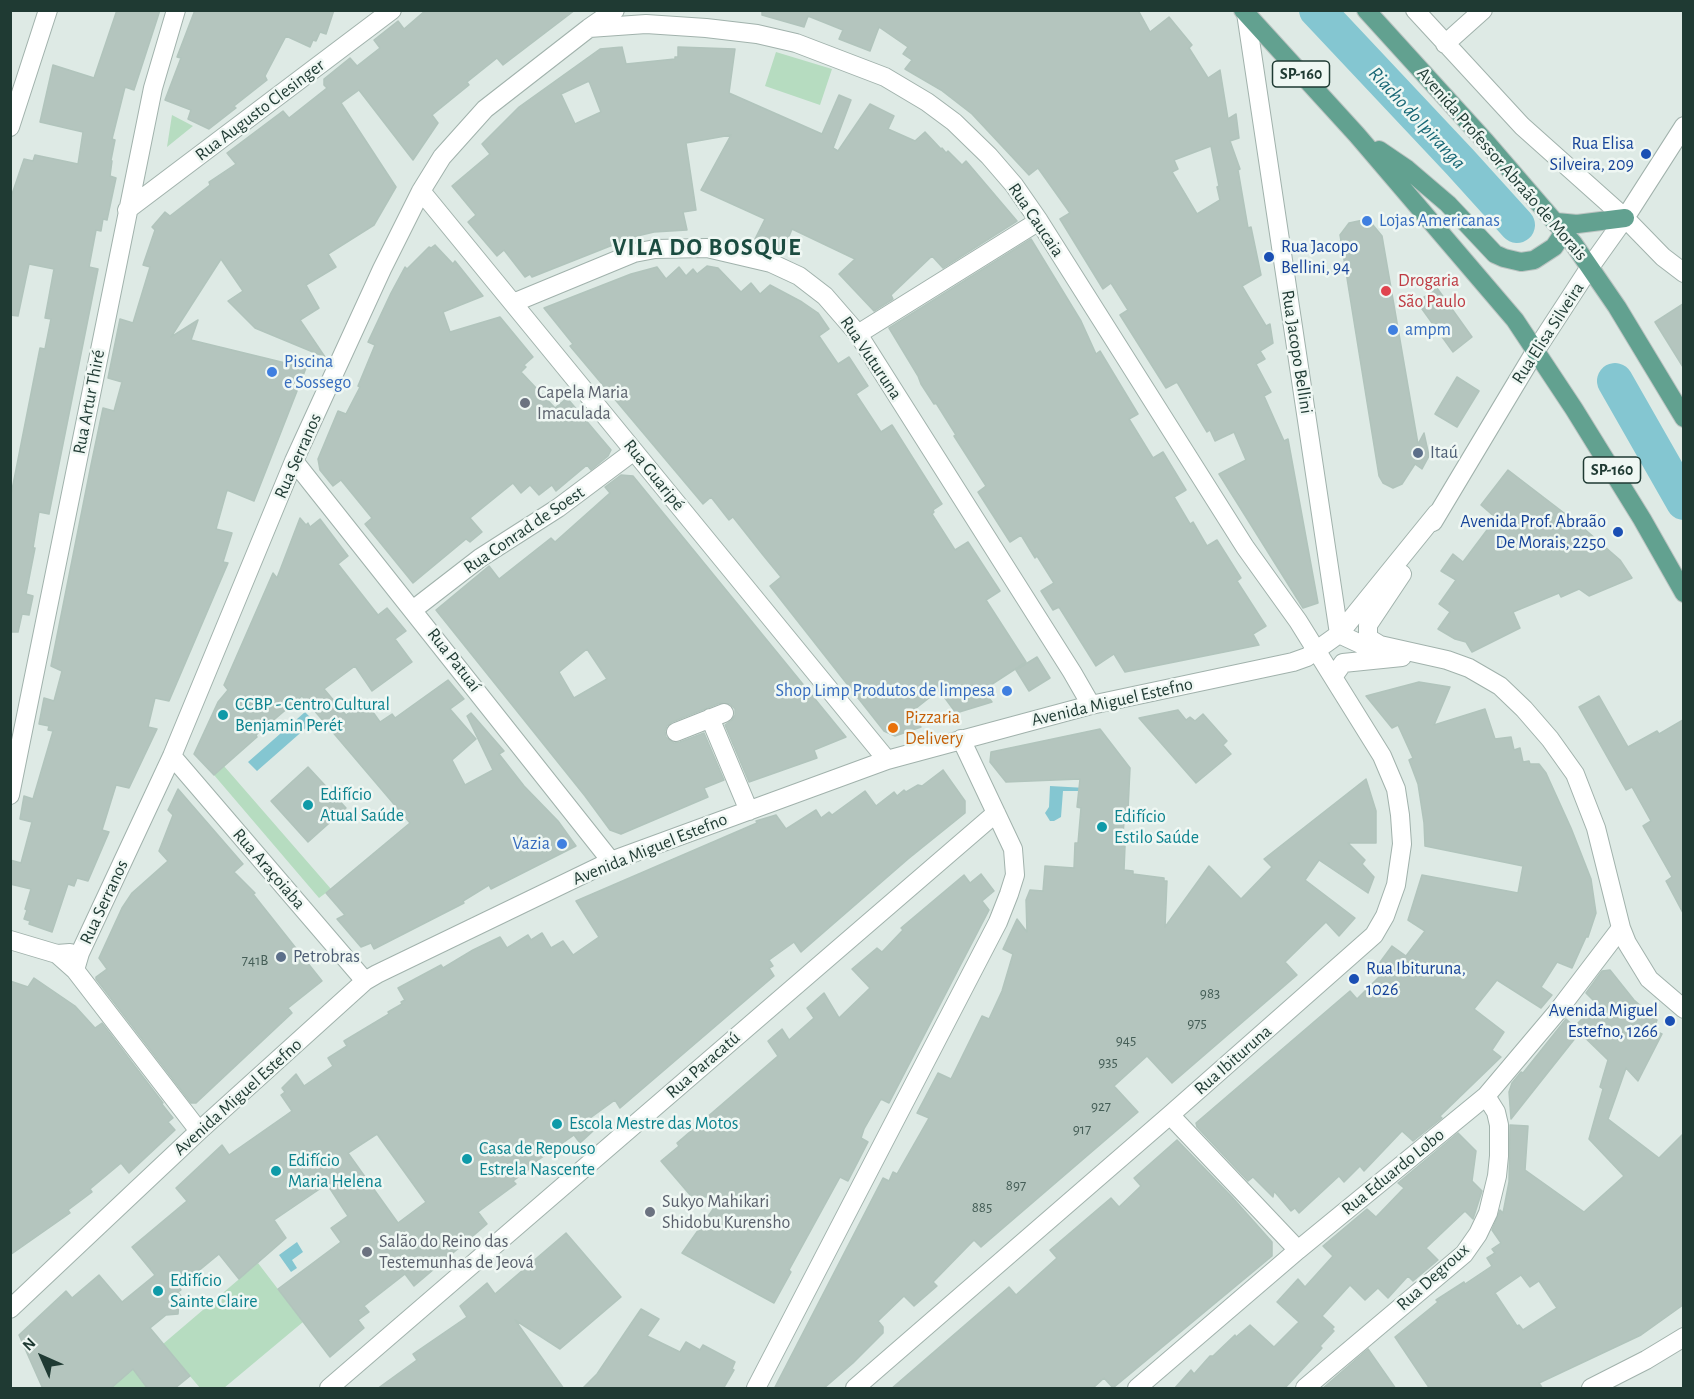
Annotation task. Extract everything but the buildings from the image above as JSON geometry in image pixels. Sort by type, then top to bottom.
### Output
[{"type":"main road","name":"Avenida Professor Abraão de Morais","points":[[1366,10],[1560,227],[1617,307],[1683,418]]},
{"type":"main road","name":"SP-160","points":[[1244,12],[1357,135],[1492,291],[1536,350],[1630,499],[1683,593]]},
{"type":"main road","points":[[1357,135],[1407,170],[1448,204],[1495,254],[1504,258],[1521,262],[1534,260],[1554,247],[1560,227],[1625,218]]},
{"type":"street","points":[[10,127],[48,10]]},
{"type":"street","name":"Rua Artur Thiré","points":[[10,795],[127,210],[153,88],[176,10]]},
{"type":"street","name":"Rua Augusto Clesinger","points":[[127,210],[392,10]]},
{"type":"street","name":"Rua Serranos","points":[[77,961],[172,756],[294,461],[421,190],[442,157],[485,109],[589,27],[615,10]]},
{"type":"street","name":"Avenida Professor Abraão de Morais","points":[[1415,10],[1522,126],[1683,273]]},
{"type":"street","points":[[1445,44],[1483,10]]},
{"type":"street","name":"Rua Jacopo Bellini","points":[[1244,12],[1339,634]]},
{"type":"street","name":"Rua Caucaia","points":[[589,27],[646,24],[706,28],[757,34],[795,43],[885,77],[927,102],[954,122],[989,156],[1014,185],[1039,220],[1245,548],[1298,621],[1316,651]]},
{"type":"street","name":"Rua Elisa Silveira","points":[[1425,656],[1375,643],[1368,634],[1368,625],[1404,571],[1536,350],[1625,218],[1683,126]]},
{"type":"street","name":"Rua Guaripé","points":[[421,190],[887,760]]},
{"type":"street","points":[[858,334],[1039,220]]},
{"type":"street","name":"Rua Vuturuna","points":[[513,303],[634,253],[655,249],[707,248],[771,263],[799,276],[825,296],[858,334],[1091,705]]},
{"type":"street","name":"Rua Conrad de Soest","points":[[414,609],[480,558],[558,508],[634,451]]},
{"type":"street","name":"Rua Patuaí","points":[[294,461],[414,609],[611,861]]},
{"type":"street","name":"Rua Elisa Silveira","points":[[1339,634],[1437,513]]},
{"type":"street","points":[[1339,634],[1357,644],[1392,657]]},
{"type":"street","name":"Avenida Miguel Estefno","points":[[10,1309],[200,1131],[365,981],[611,861],[887,760],[1091,705],[1293,662],[1316,651],[1339,634]]},
{"type":"street","name":"Rua Ibituruna","points":[[855,1389],[1170,1116],[1374,935],[1389,906],[1396,885],[1402,844],[1396,789],[1382,756],[1316,651]]},
{"type":"street","points":[[1333,677],[1343,663],[1392,657],[1425,656],[1447,660],[1469,668],[1500,686],[1524,709],[1575,774],[1596,828],[1621,928],[1627,943],[1649,979],[1683,1009]]},
{"type":"street","points":[[676,732],[717,715],[749,810]]},
{"type":"street","points":[[756,1389],[998,922],[1015,875],[1013,849],[960,739]]},
{"type":"street","name":"Rua Araçoiaba","points":[[172,756],[365,981]]},
{"type":"street","name":"Rua Paracatú","points":[[337,1386],[996,813]]},
{"type":"street","name":"Rua Eduardo Lobo","points":[[1137,1389],[1298,1250],[1486,1096],[1557,1012],[1621,928]]},
{"type":"street","points":[[10,940],[77,961],[200,1131]]},
{"type":"street","name":"Rua Degroux","points":[[1305,1389],[1464,1254],[1478,1234],[1488,1213],[1498,1166],[1499,1125],[1496,1112],[1486,1096]]},
{"type":"street","points":[[1170,1116],[1298,1250]]},
{"type":"street","points":[[1591,1389],[1646,1360],[1683,1337]]},
{"type":"green space","points":[[776,52],[832,69],[820,105],[765,86]]},
{"type":"green space","points":[[172,115],[193,126],[167,147]]},
{"type":"green space","points":[[224,766],[331,889],[319,898],[214,775]]},
{"type":"green space","points":[[258,1263],[303,1322],[224,1388],[200,1388],[163,1344]]},
{"type":"green space","points":[[133,1369],[148,1388],[110,1388]]},
{"type":"water","points":[[305,712],[314,721],[257,771],[248,762]]},
{"type":"water","points":[[1050,786],[1102,791],[1063,791],[1061,817],[1050,821],[1045,813],[1049,807]]},
{"type":"water","points":[[297,1242],[303,1252],[292,1260],[297,1268],[291,1272],[279,1255]]},
{"type":"waterway","name":"Riacho do Ipiranga","points":[[1317,10],[1517,225]]},
{"type":"waterway","name":"Riacho do Ipiranga","points":[[1615,381],[1684,502]]},
{"type":"place","name":"Rua Elisa Silveira, 209","points":[[1646,154]]},
{"type":"place","name":"Lojas Americanas","points":[[1367,221]]},
{"type":"place","name":"Rua Jacopo Bellini, 94","points":[[1269,257]]},
{"type":"place","name":"Drogaria São Paulo","points":[[1386,291]]},
{"type":"place","name":"ampm","points":[[1393,330]]},
{"type":"place","name":"Piscina e Sossego","points":[[272,372]]},
{"type":"place","name":"Capela Maria Imaculada","points":[[525,403]]},
{"type":"place","name":"Itaú","points":[[1418,453]]},
{"type":"place","name":"Avenida Prof. Abraão De Morais, 2250","points":[[1618,532]]},
{"type":"place","name":"Shop Limp Produtos de limpesa","points":[[1007,691]]},
{"type":"place","name":"CCBP - Centro Cultural Benjamin Perét","points":[[223,715]]},
{"type":"place","name":"Pizzaria Delivery","points":[[893,728]]},
{"type":"place","name":"Edifício Atual Saúde","points":[[308,805]]},
{"type":"place","name":"Edifício Estilo Saúde","points":[[1102,827]]},
{"type":"place","name":"Vazia","points":[[562,844]]},
{"type":"place","name":"Petrobras","points":[[281,957]]},
{"type":"place","name":"Rua Ibituruna, 1026","points":[[1354,979]]},
{"type":"place","name":"Avenida Miguel Estefno, 1266","points":[[1670,1021]]},
{"type":"place","name":"Escola Mestre das Motos","points":[[557,1124]]},
{"type":"place","name":"Casa de Repouso Estrela Nascente","points":[[467,1159]]},
{"type":"place","name":"Edifício Maria Helena","points":[[276,1171]]},
{"type":"place","name":"Sukyo Mahikari Shidobu Kurensho","points":[[650,1212]]},
{"type":"place","name":"Salão do Reino das Testemunhas de Jeová","points":[[367,1252]]},
{"type":"place","name":"Edifício Sainte Claire","points":[[158,1291]]},
{"type":"district","name":"VILA DO BOSQUE","points":[[707,248]]}]
